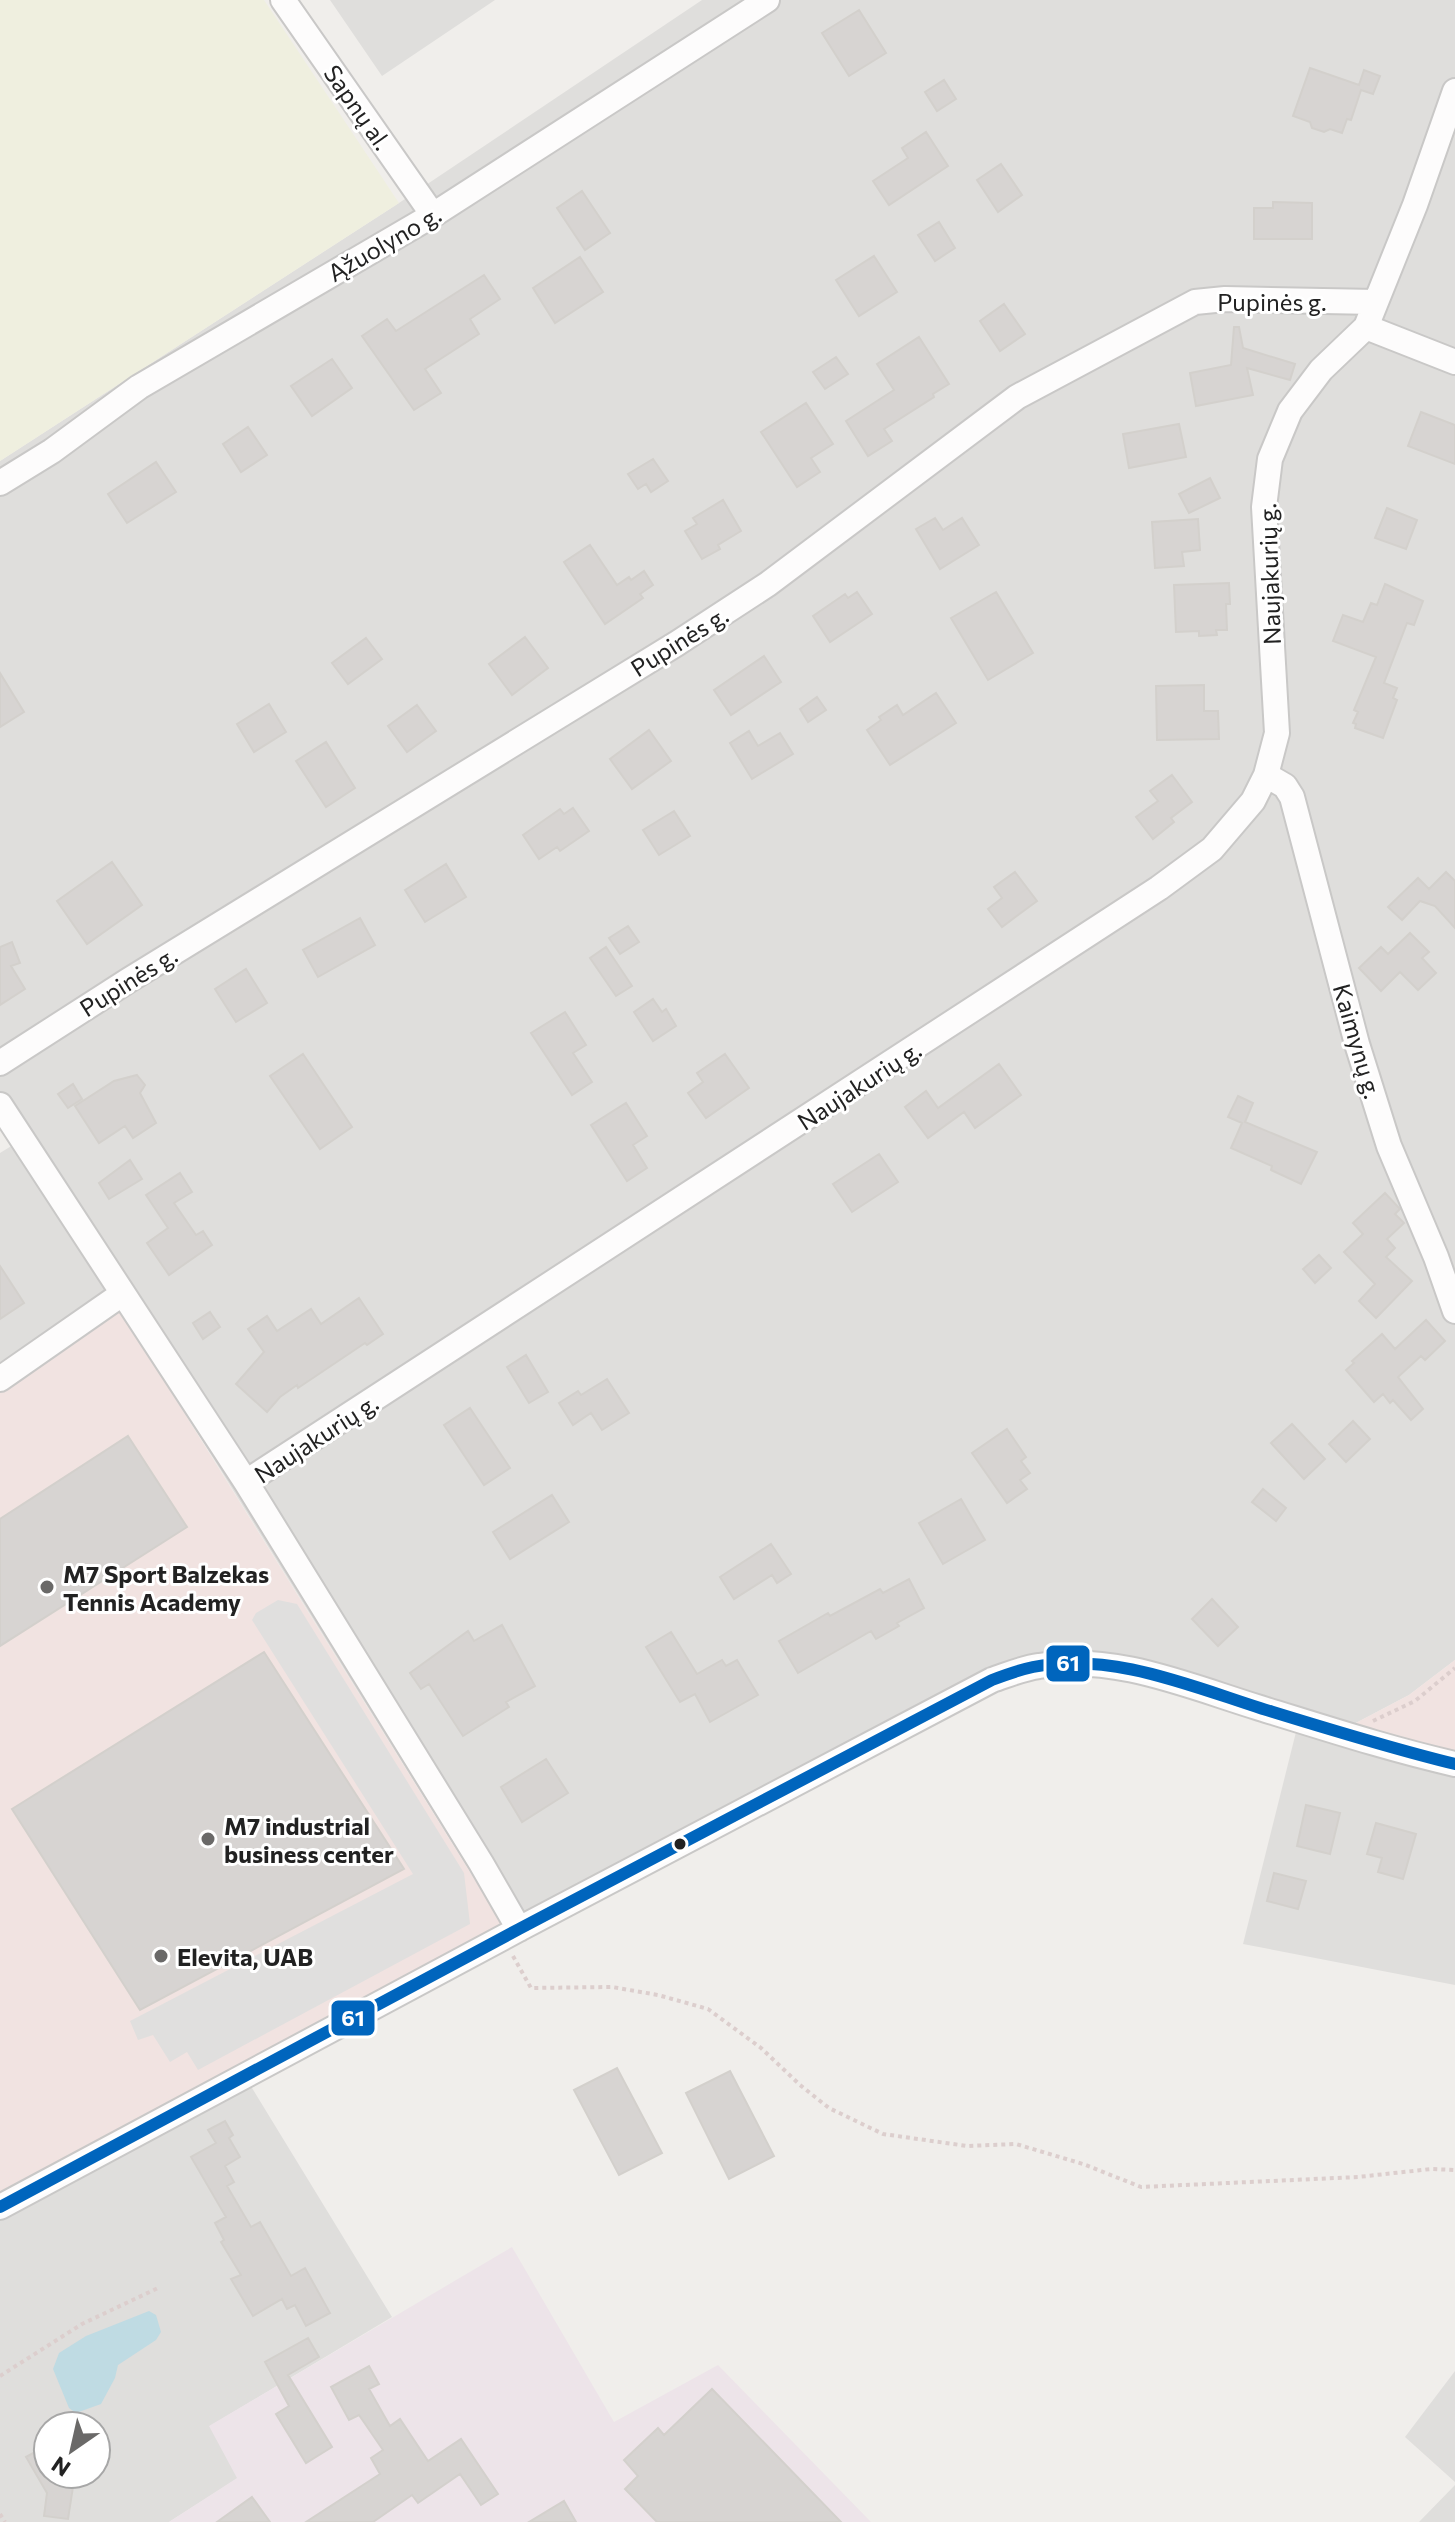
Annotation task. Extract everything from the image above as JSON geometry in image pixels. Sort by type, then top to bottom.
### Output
[{"type":"street","name":"Sapnų al.","points":[[283,0],[433,215]]},
{"type":"street","name":"Ąžuolyno g.","points":[[0,483],[52,451],[139,387],[433,215],[767,0]]},
{"type":"street","name":"Naujakurių g.","points":[[510,1933],[481,1863],[246,1482],[1159,888],[1212,849],[1253,801],[1266,775],[1277,733],[1264,507],[1270,459],[1290,411],[1321,370],[1366,327],[1415,205],[1455,91]]},
{"type":"street","name":"Pupinės g.","points":[[0,1063],[768,584],[1017,397],[1195,302],[1225,299],[1376,302]]},
{"type":"street","points":[[1366,327],[1455,362]]},
{"type":"street","name":"Kaimynų g.","points":[[1266,775],[1285,786],[1292,797],[1357,1044],[1389,1146],[1436,1257],[1455,1311]]},
{"type":"street","points":[[0,1105],[246,1482]]},
{"type":"street","points":[[0,1379],[122,1294]]},
{"type":"street","points":[[0,2207],[510,1933],[992,1680],[1039,1666],[1093,1665],[1160,1677],[1455,1764]]},
{"type":"path","points":[[1345,1734],[1415,1701],[1455,1668]]},
{"type":"path","points":[[510,1933],[531,1988],[612,1987],[658,1995],[708,2009],[761,2048],[829,2108],[883,2134],[967,2146],[1016,2144],[1083,2164],[1141,2187],[1455,2170]]},
{"type":"path","points":[[0,2376],[82,2324],[158,2288]]},
{"type":"path","points":[[0,2514],[5,2522]]},
{"type":"shaded area","points":[[330,0],[495,0],[382,76]]},
{"type":"shaded area","points":[[702,0],[1455,0],[1455,1660],[1409,1695],[1352,1725],[1058,1653],[1017,1658],[974,1675],[776,1784],[503,1925],[120,1308],[0,1391],[0,1153],[13,1145],[0,1124],[0,461],[399,203]]},
{"type":"shaded area","points":[[119,1308],[503,1925],[0,2193],[0,1391]]},
{"type":"shaded area","points":[[278,1600],[297,1604],[464,1873],[470,1924],[198,2070],[187,2052],[170,2062],[153,2035],[138,2040],[130,2021],[413,1874],[252,1620],[256,1613]]},
{"type":"shaded area","points":[[1455,1660],[1455,1754],[1352,1725],[1409,1695]]},
{"type":"shaded area","points":[[1297,1728],[1455,1775],[1455,1985],[1243,1944]]},
{"type":"shaded area","points":[[249,2083],[392,2317],[210,2426],[238,2478],[169,2522],[0,2522],[0,2216]]},
{"type":"shaded area","points":[[512,2247],[614,2422],[718,2365],[871,2522],[169,2522],[237,2478],[209,2426]]},
{"type":"shaded area","points":[[1455,2371],[1455,2482],[1405,2437]]},
{"type":"shaded area","points":[[1455,2485],[1455,2522],[1419,2522]]},
{"type":"green space","points":[[0,0],[264,0],[399,203],[0,461]]},
{"type":"water","points":[[149,2311],[156,2315],[161,2332],[156,2340],[118,2365],[115,2378],[101,2404],[84,2410],[72,2410],[53,2369],[59,2353],[86,2336]]},
{"type":"building","points":[[859,10],[886,53],[849,76],[822,33]]},
{"type":"building","points":[[1310,68],[1359,85],[1364,70],[1380,76],[1373,94],[1361,90],[1351,120],[1347,119],[1342,133],[1312,128],[1310,122],[1293,116]]},
{"type":"building","points":[[944,80],[956,99],[937,111],[925,92]]},
{"type":"building","points":[[926,132],[948,166],[889,205],[873,181],[908,158],[902,148]]},
{"type":"building","points":[[1001,164],[1022,195],[998,212],[977,180]]},
{"type":"building","points":[[582,191],[610,233],[585,250],[557,208]]},
{"type":"building","points":[[1273,202],[1312,203],[1312,239],[1254,239],[1254,208],[1273,208]]},
{"type":"building","points":[[939,222],[955,248],[935,261],[918,235]]},
{"type":"building","points":[[874,256],[897,292],[859,316],[836,280]]},
{"type":"building","points":[[580,257],[603,292],[555,323],[533,288]]},
{"type":"building","points":[[484,275],[500,299],[470,319],[479,334],[425,369],[441,393],[414,410],[362,336],[387,319],[396,331]]},
{"type":"building","points":[[1004,304],[1025,334],[1000,351],[980,321]]},
{"type":"building","points":[[1234,327],[1239,327],[1243,348],[1295,364],[1290,380],[1247,368],[1253,395],[1196,406],[1190,373],[1231,365]]},
{"type":"building","points":[[919,337],[949,384],[884,429],[892,441],[868,456],[846,421],[894,390],[877,364]]},
{"type":"building","points":[[836,357],[848,374],[825,389],[813,372]]},
{"type":"building","points":[[332,359],[352,388],[312,416],[291,386]]},
{"type":"building","points":[[806,403],[833,444],[811,458],[820,472],[797,487],[761,432]]},
{"type":"building","points":[[1421,412],[1455,425],[1455,464],[1408,446]]},
{"type":"building","points":[[1179,424],[1186,457],[1129,468],[1123,434]]},
{"type":"building","points":[[248,427],[267,455],[241,472],[223,444]]},
{"type":"building","points":[[653,459],[668,481],[651,492],[646,484],[638,489],[628,474]]},
{"type":"building","points":[[156,462],[176,492],[127,523],[108,494]]},
{"type":"building","points":[[1210,478],[1220,498],[1189,513],[1179,494]]},
{"type":"building","points":[[723,500],[741,531],[702,559],[685,531],[697,524],[693,518]]},
{"type":"building","points":[[1387,508],[1417,520],[1406,549],[1375,538]]},
{"type":"building","points":[[935,518],[943,530],[962,518],[979,545],[940,569],[916,529]]},
{"type":"building","points":[[1198,519],[1200,550],[1182,552],[1184,566],[1155,568],[1152,522]]},
{"type":"building","points":[[590,545],[617,585],[644,571],[653,585],[640,594],[643,598],[605,624],[564,562]]},
{"type":"building","points":[[1229,583],[1227,630],[1216,630],[1217,635],[1199,636],[1199,631],[1176,632],[1174,585]]},
{"type":"building","points":[[1385,584],[1423,601],[1414,625],[1407,623],[1384,683],[1397,688],[1393,698],[1397,700],[1383,738],[1355,728],[1356,724],[1353,723],[1358,712],[1354,710],[1376,657],[1333,641],[1343,615],[1363,622],[1371,603],[1377,605]]},
{"type":"building","points":[[857,592],[872,614],[830,642],[813,616],[845,594],[848,598]]},
{"type":"building","points":[[996,592],[1033,653],[988,680],[951,618]]},
{"type":"building","points":[[525,637],[548,668],[512,695],[489,664]]},
{"type":"building","points":[[366,638],[382,659],[348,684],[332,663]]},
{"type":"building","points":[[764,656],[781,682],[731,715],[714,690]]},
{"type":"building","points":[[0,673],[24,712],[0,727]]},
{"type":"building","points":[[1204,685],[1204,711],[1218,711],[1219,739],[1157,740],[1156,686]]},
{"type":"building","points":[[936,693],[956,723],[890,765],[867,730],[897,705],[903,715]]},
{"type":"building","points":[[817,697],[826,710],[808,722],[800,709]]},
{"type":"building","points":[[269,704],[286,732],[254,752],[237,724]]},
{"type":"building","points":[[417,705],[436,731],[407,752],[388,726]]},
{"type":"building","points":[[649,730],[671,761],[632,789],[610,759]]},
{"type":"building","points":[[749,731],[758,746],[780,733],[793,754],[752,779],[730,743]]},
{"type":"building","points":[[326,742],[355,788],[326,807],[296,761]]},
{"type":"building","points":[[1172,775],[1192,802],[1171,818],[1174,822],[1153,839],[1136,817],[1158,801],[1150,791]]},
{"type":"building","points":[[573,808],[589,831],[560,851],[557,847],[539,859],[523,835],[560,809],[564,814]]},
{"type":"building","points":[[674,811],[690,836],[659,855],[643,830]]},
{"type":"building","points":[[112,862],[142,905],[87,944],[57,901]]},
{"type":"building","points":[[446,864],[466,897],[425,922],[405,890]]},
{"type":"building","points":[[1015,872],[1037,901],[1002,927],[988,909],[1002,898],[994,887]]},
{"type":"building","points":[[1446,872],[1455,881],[1455,928],[1435,906],[1420,901],[1402,920],[1388,907],[1418,878],[1429,889]]},
{"type":"building","points":[[360,918],[375,945],[318,977],[303,950]]},
{"type":"building","points":[[628,926],[639,942],[620,954],[609,938]]},
{"type":"building","points":[[1410,933],[1429,952],[1422,958],[1436,973],[1418,990],[1400,972],[1381,991],[1359,968],[1381,947],[1388,954]]},
{"type":"building","points":[[12,942],[20,963],[11,966],[25,989],[0,1005],[0,947]]},
{"type":"building","points":[[606,947],[632,986],[616,996],[590,958]]},
{"type":"building","points":[[246,969],[267,1003],[236,1022],[215,989]]},
{"type":"building","points":[[653,999],[662,1012],[666,1009],[676,1026],[653,1041],[634,1012]]},
{"type":"building","points":[[565,1012],[586,1045],[573,1053],[592,1082],[572,1095],[531,1033]]},
{"type":"building","points":[[303,1054],[352,1127],[320,1149],[270,1076]]},
{"type":"building","points":[[725,1054],[749,1088],[706,1118],[688,1093],[703,1082],[697,1073]]},
{"type":"building","points":[[999,1064],[1021,1095],[975,1128],[964,1112],[928,1138],[905,1107],[926,1091],[938,1108]]},
{"type":"building","points":[[137,1075],[145,1085],[140,1093],[156,1123],[133,1138],[125,1126],[99,1143],[75,1106],[114,1081]]},
{"type":"building","points":[[73,1084],[82,1099],[68,1108],[58,1094]]},
{"type":"building","points":[[1238,1096],[1253,1103],[1245,1122],[1317,1152],[1301,1184],[1271,1170],[1272,1166],[1231,1148],[1242,1123],[1228,1117]]},
{"type":"building","points":[[626,1103],[647,1136],[633,1145],[647,1168],[627,1181],[591,1125]]},
{"type":"building","points":[[879,1154],[898,1182],[852,1212],[833,1184]]},
{"type":"building","points":[[130,1160],[142,1179],[109,1199],[99,1183]]},
{"type":"building","points":[[180,1173],[192,1192],[174,1203],[196,1235],[203,1231],[212,1245],[169,1275],[147,1243],[168,1228],[146,1195]]},
{"type":"building","points":[[1385,1193],[1400,1209],[1395,1214],[1404,1223],[1387,1239],[1395,1248],[1386,1257],[1412,1281],[1376,1318],[1359,1301],[1375,1284],[1344,1252],[1363,1234],[1353,1223]]},
{"type":"building","points":[[1319,1255],[1331,1268],[1315,1283],[1303,1269]]},
{"type":"building","points":[[0,1266],[24,1303],[0,1319]]},
{"type":"building","points":[[359,1298],[383,1334],[298,1388],[297,1385],[280,1397],[267,1412],[236,1384],[264,1352],[248,1329],[267,1316],[277,1331],[311,1309],[321,1324]]},
{"type":"building","points":[[210,1312],[220,1327],[203,1339],[193,1323]]},
{"type":"building","points":[[1426,1320],[1445,1341],[1425,1360],[1421,1356],[1398,1377],[1423,1409],[1411,1420],[1393,1400],[1390,1403],[1383,1394],[1374,1402],[1346,1370],[1382,1334],[1395,1349]]},
{"type":"building","points":[[526,1355],[548,1392],[529,1403],[507,1367]]},
{"type":"building","points":[[607,1379],[629,1413],[602,1430],[591,1413],[573,1425],[559,1403],[578,1391],[581,1395]]},
{"type":"building","points":[[470,1408],[510,1468],[484,1485],[444,1425]]},
{"type":"building","points":[[1353,1421],[1370,1439],[1346,1462],[1329,1444]]},
{"type":"building","points":[[1292,1424],[1325,1459],[1304,1479],[1271,1443]]},
{"type":"building","points":[[1007,1429],[1026,1457],[1021,1461],[1030,1473],[1020,1480],[1027,1489],[1007,1503],[972,1453]]},
{"type":"building","name":"M7 Sport Balzekas Tennis Academy","points":[[128,1436],[187,1527],[0,1646],[0,1519]]},
{"type":"building","points":[[1263,1489],[1286,1508],[1276,1521],[1252,1502]]},
{"type":"building","points":[[552,1495],[569,1522],[510,1559],[493,1532]]},
{"type":"building","points":[[961,1499],[985,1540],[943,1564],[919,1523]]},
{"type":"building","points":[[771,1544],[791,1574],[777,1583],[772,1575],[734,1599],[720,1577]]},
{"type":"building","points":[[909,1579],[924,1608],[876,1639],[871,1631],[798,1673],[779,1641],[828,1613],[830,1616],[880,1589],[883,1593]]},
{"type":"building","points":[[1212,1599],[1238,1627],[1218,1646],[1192,1619]]},
{"type":"building","points":[[502,1625],[535,1686],[506,1702],[509,1707],[463,1736],[429,1684],[421,1689],[410,1673],[468,1631],[474,1641]]},
{"type":"building","points":[[671,1632],[697,1674],[722,1660],[726,1666],[737,1660],[758,1695],[710,1722],[695,1694],[680,1702],[646,1647]]},
{"type":"building","name":"M7 industrial business center","points":[[264,1652],[404,1869],[140,2010],[12,1809]]},
{"type":"building","points":[[546,1759],[568,1793],[522,1822],[501,1787]]},
{"type":"building","points":[[1306,1805],[1340,1813],[1330,1854],[1297,1846]]},
{"type":"building","points":[[1376,1823],[1416,1834],[1403,1879],[1378,1872],[1382,1858],[1367,1854]]},
{"type":"building","points":[[1274,1873],[1306,1881],[1298,1909],[1267,1901]]},
{"type":"building","points":[[617,2068],[662,2153],[619,2175],[574,2090]]},
{"type":"building","points":[[730,2071],[774,2156],[729,2179],[686,2093]]},
{"type":"building","points":[[225,2121],[233,2135],[229,2138],[240,2157],[225,2166],[234,2182],[227,2186],[251,2227],[260,2222],[291,2276],[305,2268],[330,2313],[306,2326],[295,2305],[287,2309],[282,2299],[253,2316],[231,2279],[241,2275],[221,2242],[224,2240],[215,2223],[226,2217],[191,2157],[216,2143],[208,2130]]},
{"type":"building","points":[[308,2338],[319,2357],[288,2375],[332,2447],[306,2463],[276,2414],[289,2406],[265,2362]]},
{"type":"building","points":[[369,2366],[379,2384],[369,2389],[390,2426],[400,2419],[428,2461],[461,2439],[498,2494],[481,2505],[460,2474],[418,2503],[412,2495],[373,2522],[306,2522],[380,2474],[371,2458],[383,2450],[359,2415],[349,2420],[331,2387]]},
{"type":"building","points":[[712,2389],[841,2522],[657,2522],[625,2489],[638,2476],[624,2460],[658,2428],[664,2435]]},
{"type":"building","points":[[32,2454],[32,2467],[26,2457]]},
{"type":"building","points":[[45,2490],[73,2490],[68,2519],[44,2516]]},
{"type":"building","points":[[252,2497],[270,2522],[217,2522]]},
{"type":"building","points":[[564,2501],[576,2522],[529,2522]]},
{"type":"transit line","name":"61","points":[[0,2207],[519,1929],[992,1680],[1017,1671],[1062,1664],[1091,1664],[1149,1673],[1357,1738],[1455,1764]]},
{"type":"place","name":"M7 Sport Balzekas Tennis Academy","points":[[47,1587]]},
{"type":"place","name":"M7 industrial business center","points":[[208,1839]]},
{"type":"place","name":"Elevita, UAB","points":[[161,1956]]}]
